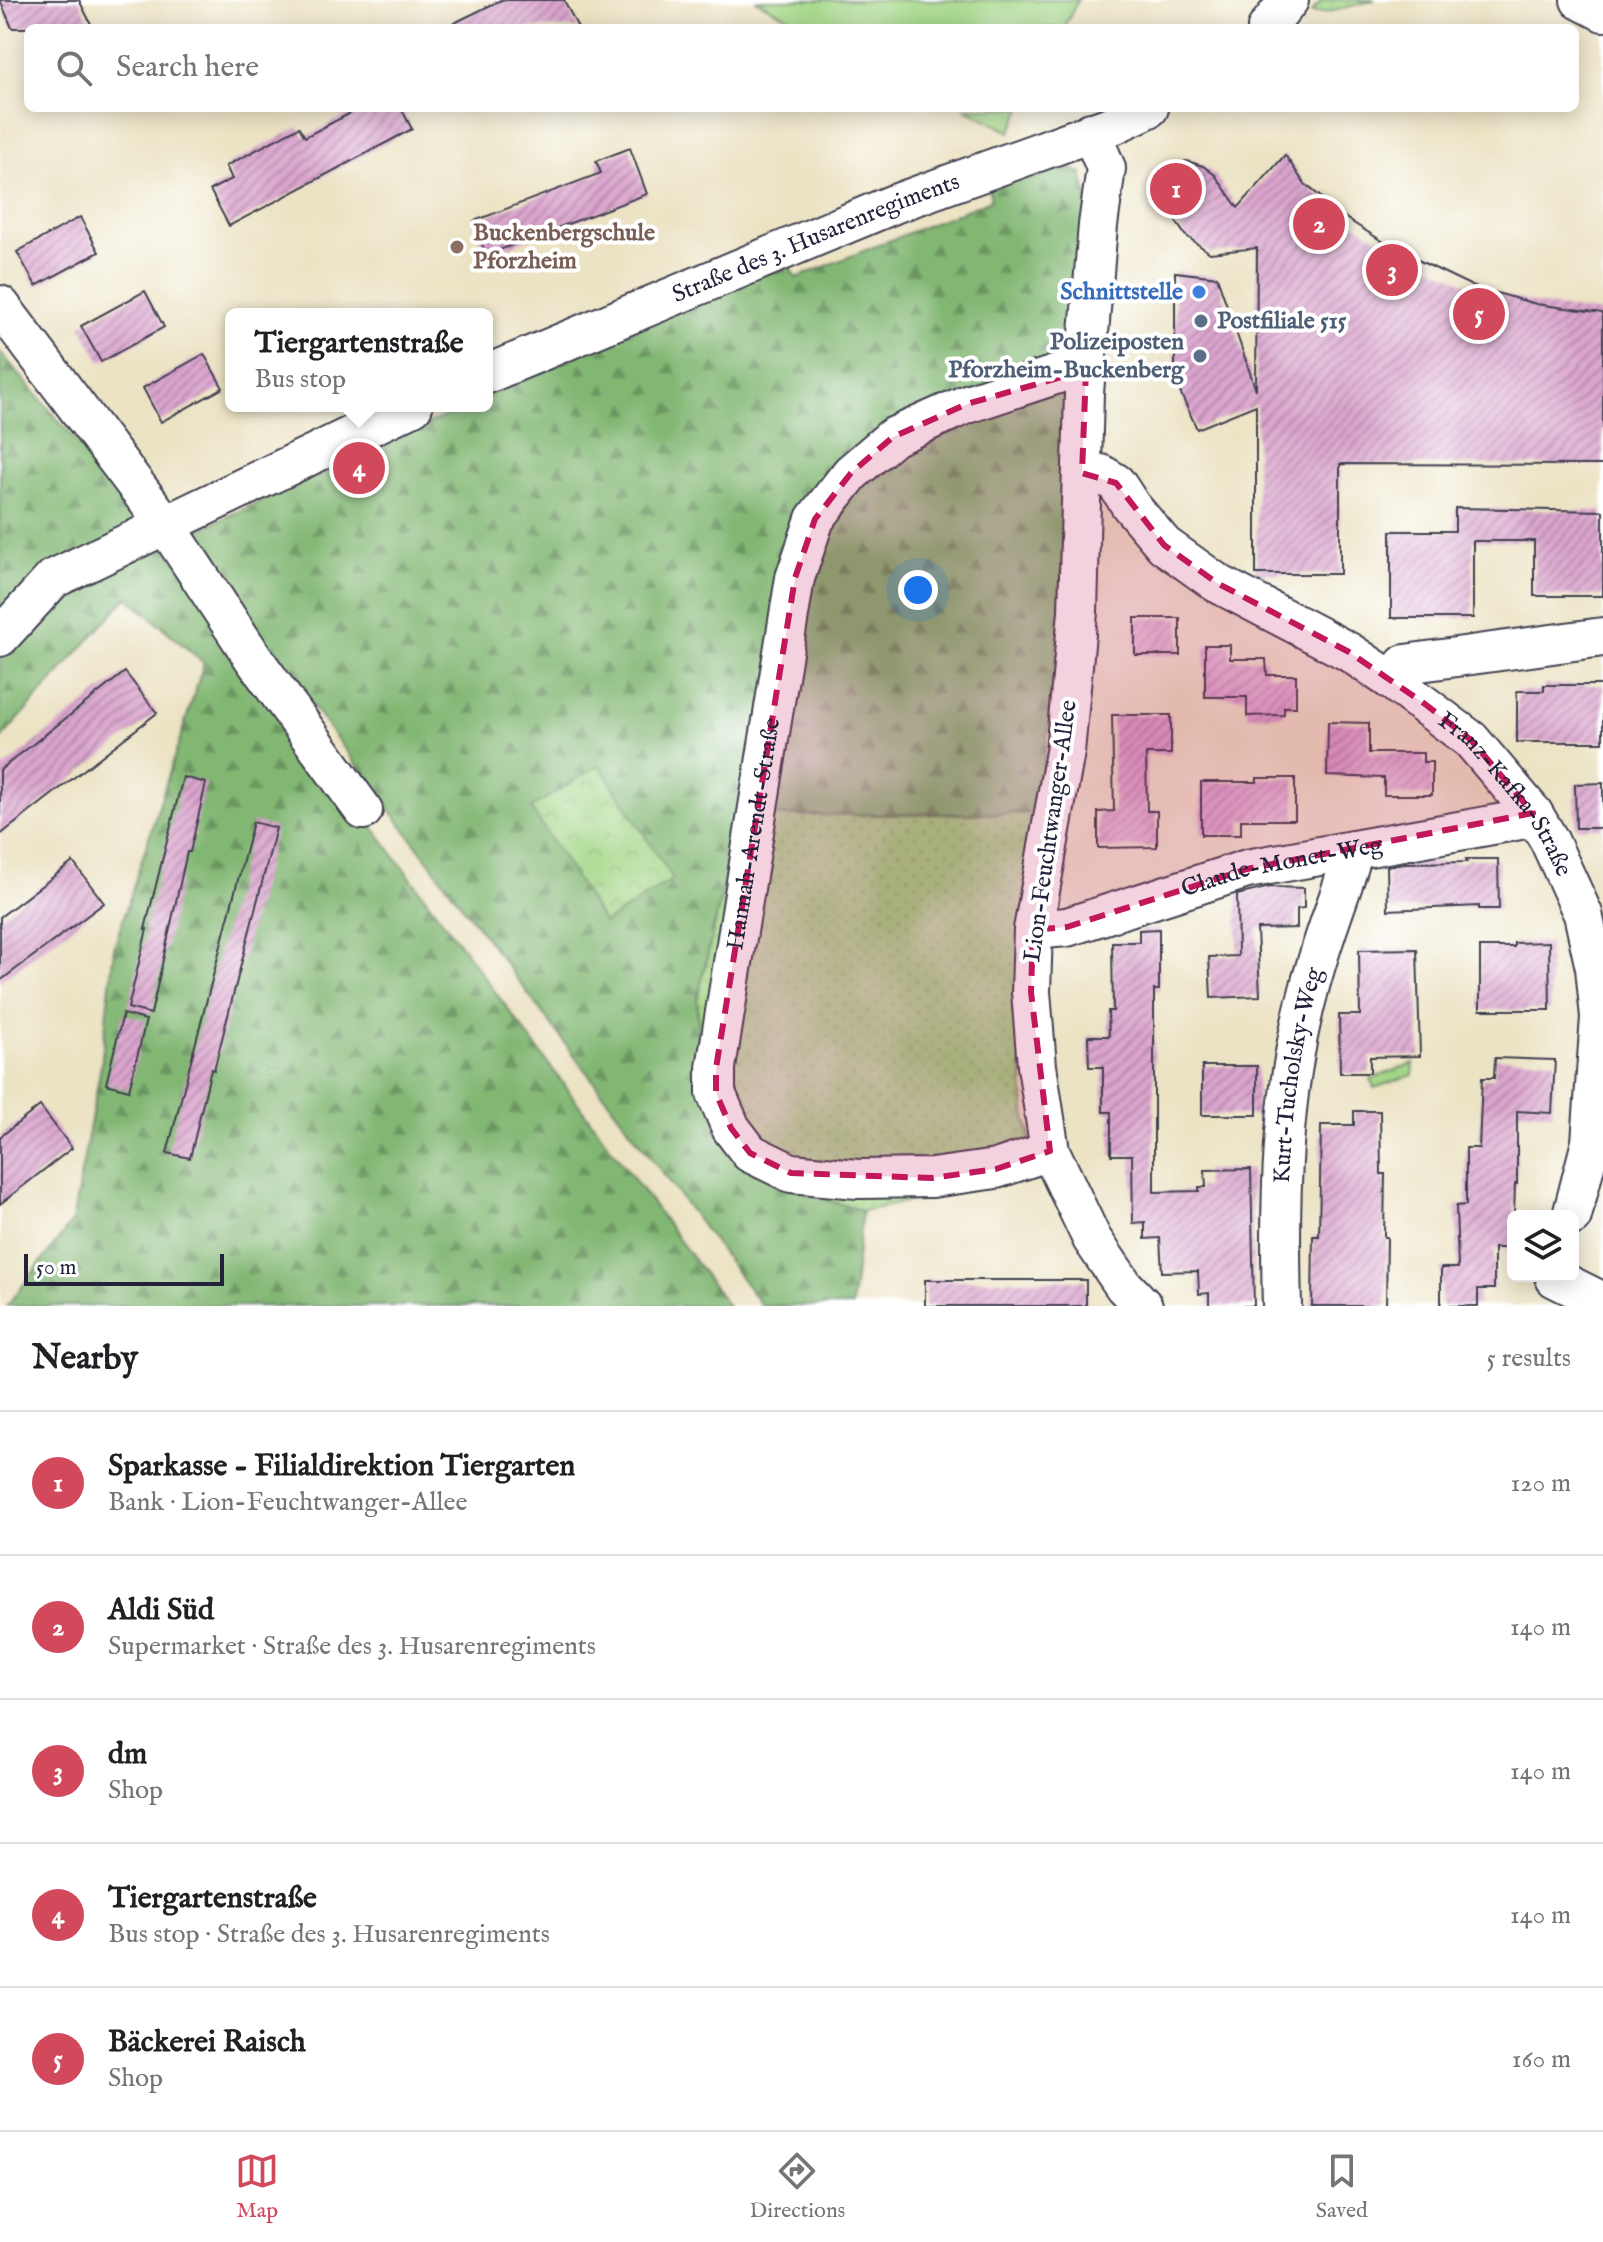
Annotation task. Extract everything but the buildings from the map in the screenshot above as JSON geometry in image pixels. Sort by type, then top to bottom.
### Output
[{"type":"street","points":[[1270,24],[1289,0]]},
{"type":"street","points":[[1580,0],[1603,12]]},
{"type":"street","name":"Straße des 3. Husarenregiments","points":[[493,371],[894,204],[1139,112]]},
{"type":"street","name":"Lion-Feuchtwanger-Allee","points":[[1091,132],[1106,168],[1086,370],[1078,612],[1065,752],[1033,930],[1031,992],[1037,1066],[1050,1151],[1092,1239],[1124,1286],[1143,1306]]},
{"type":"street","points":[[0,305],[165,524],[254,659],[363,810]]},
{"type":"street","name":"Hannah-Arendt-Straße","points":[[1050,1151],[996,1169],[932,1178],[858,1179],[791,1173],[750,1153],[731,1128],[716,1093],[716,1068],[795,578],[815,519],[851,473],[893,437],[967,404],[1067,371],[1086,370]]},
{"type":"street","points":[[0,637],[53,579],[400,412]]},
{"type":"street","points":[[1082,473],[1101,474],[1116,483],[1164,545],[1217,583],[1349,652],[1391,680],[1405,664],[1603,637]]},
{"type":"street","name":"Franz-Kafka-Straße","points":[[1391,680],[1471,740],[1533,813],[1593,910],[1600,1017],[1597,1141],[1574,1210]]},
{"type":"street","name":"Claude-Monet-Weg","points":[[1033,930],[1067,927],[1247,869],[1520,820],[1533,813]]},
{"type":"street","name":"Kurt-Tucholsky-Weg","points":[[1282,1306],[1280,1253],[1288,1093],[1309,989],[1354,850]]},
{"type":"street","points":[[1548,1287],[1603,1302]]},
{"type":"highlighted area","points":[[1086,370],[1082,473],[1116,483],[1164,545],[1217,583],[1349,652],[1425,704],[1471,740],[1533,813],[1247,869],[1067,927],[1033,930],[1031,992],[1050,1151],[996,1169],[932,1178],[791,1173],[750,1153],[731,1128],[716,1093],[716,1068],[795,578],[815,519],[851,473],[893,437],[967,404]]},
{"type":"green space","points":[[755,0],[1078,0],[1066,24],[801,24]]},
{"type":"green space","points":[[1322,0],[1375,0],[1325,13],[1311,13]]},
{"type":"green space","points":[[972,112],[1020,112],[1010,132]]},
{"type":"green space","points":[[1053,159],[1082,174],[1090,207],[1055,685],[1036,813],[740,816],[697,1000],[701,1082],[776,1183],[862,1211],[852,1306],[762,1306],[185,536],[454,412],[493,412],[493,394],[785,259],[796,278],[991,200],[987,181]]},
{"type":"green space","points":[[0,352],[156,534],[728,1306],[7,1306],[72,1222],[101,1066],[114,948],[204,663],[127,597],[0,740],[0,558],[3,555],[0,551]]},
{"type":"green space","points":[[599,765],[673,879],[604,923],[531,808]]},
{"type":"green space","points":[[1036,813],[1019,1017],[1025,1114],[1038,1176],[862,1211],[776,1183],[701,1082],[697,1001],[739,816]]},
{"type":"green space","points":[[1414,1063],[1413,1075],[1374,1088],[1371,1079]]},
{"type":"place","name":"Sparkasse - Filialdirektion Tiergarten","points":[[1176,189]]},
{"type":"place","name":"Aldi Süd","points":[[1319,224]]},
{"type":"place","name":"Buckenbergschule Pforzheim","points":[[457,247]]},
{"type":"place","name":"dm","points":[[1392,270]]},
{"type":"place","name":"Schnittstelle","points":[[1199,292]]},
{"type":"place","name":"Bäckerei Raisch","points":[[1479,314]]},
{"type":"place","name":"Postfiliale 515","points":[[1201,321]]},
{"type":"place","name":"Polizeiposten Pforzheim-Buckenberg","points":[[1200,356]]},
{"type":"place","name":"Tiergartenstraße","points":[[359,468]]}]
